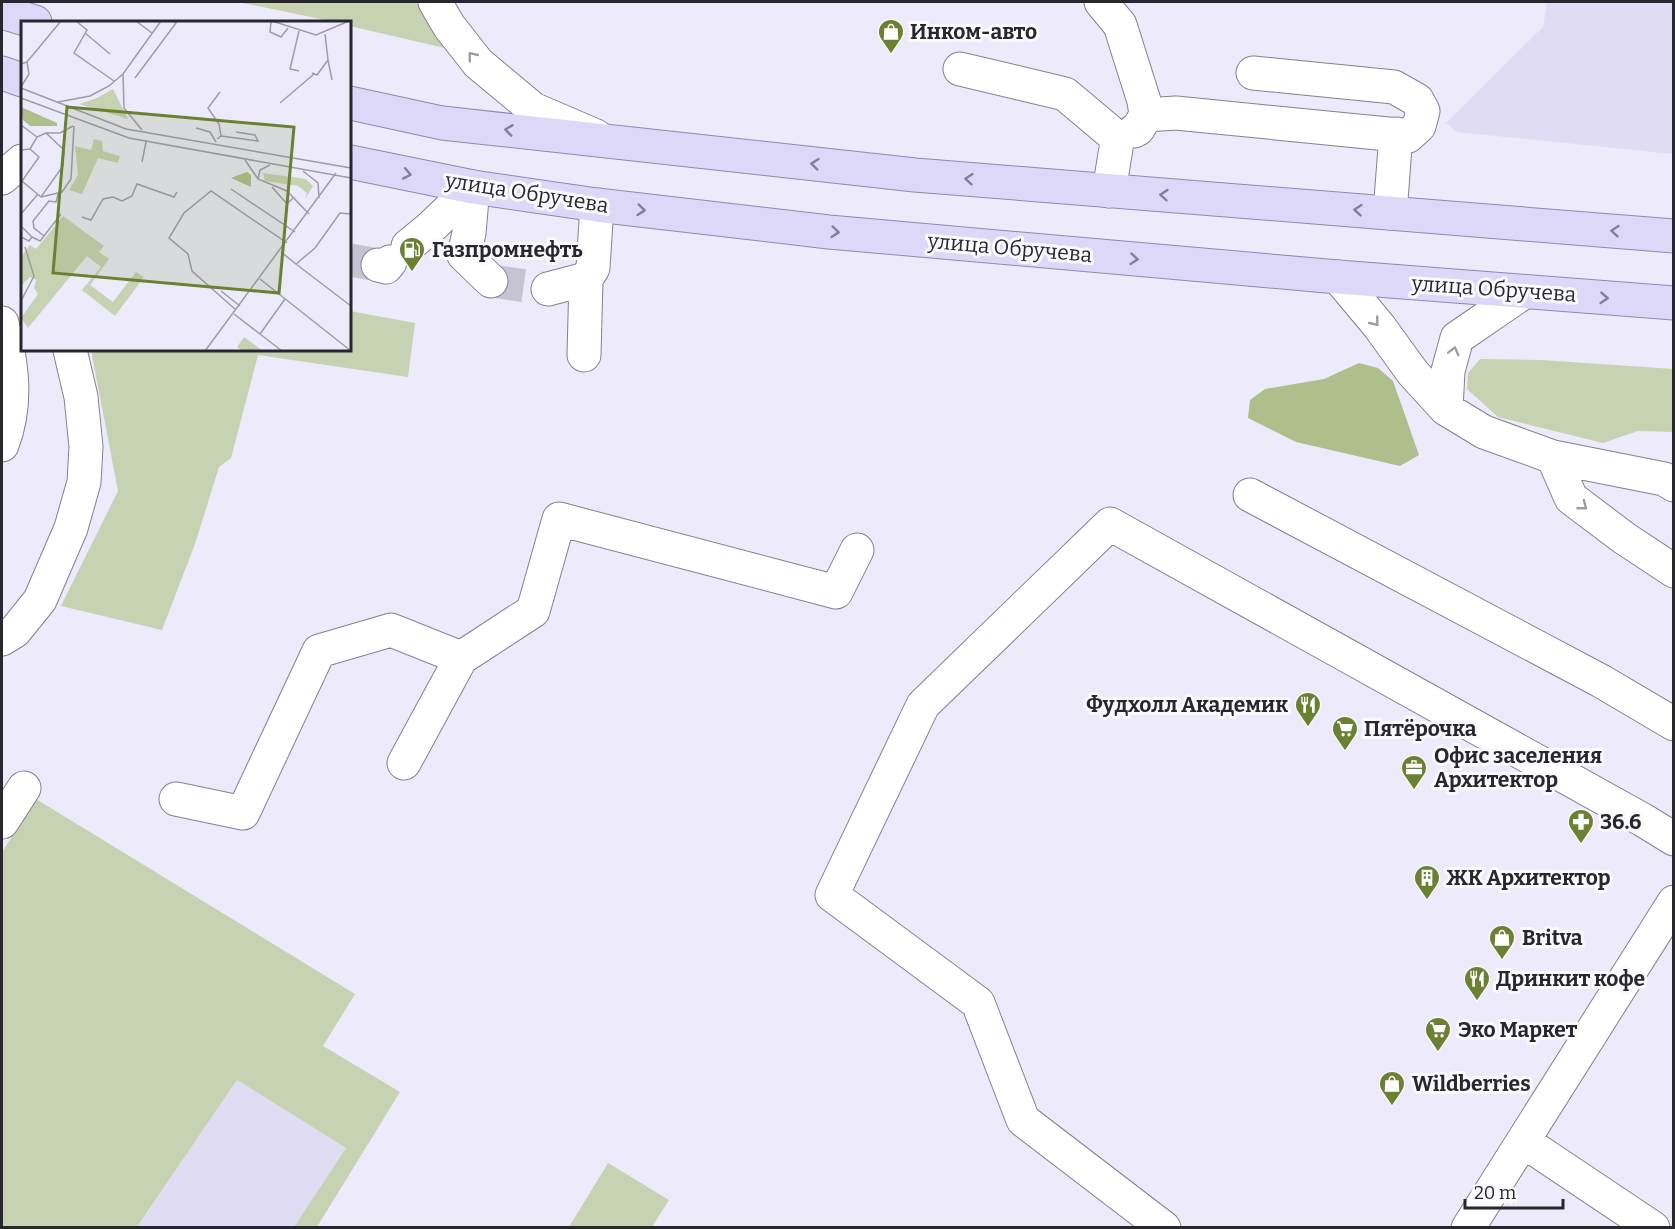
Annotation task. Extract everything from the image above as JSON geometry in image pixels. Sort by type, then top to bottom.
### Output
[{"type":"main road","points":[[2,12],[32,21]]},
{"type":"main road","points":[[2,73],[21,80]]},
{"type":"main road","points":[[351,104],[442,123],[915,175],[1674,236]]},
{"type":"main road","name":"улица Обручева","points":[[351,162],[473,187],[597,205],[829,232],[1338,277],[1674,303]]},
{"type":"street","points":[[435,2],[449,26],[478,63],[533,109],[609,142]]},
{"type":"street","points":[[1101,2],[1120,25],[1144,101],[1146,115],[1138,129],[1117,142]]},
{"type":"street","points":[[960,69],[1065,94],[1115,136],[1117,142],[1109,191]]},
{"type":"street","points":[[1146,115],[1176,113],[1408,136],[1419,126],[1423,111],[1417,100],[1395,87],[1253,73]]},
{"type":"street","points":[[1390,213],[1396,134]]},
{"type":"street","points":[[2,178],[21,162]]},
{"type":"street","points":[[392,258],[430,228],[473,187]]},
{"type":"street","points":[[473,187],[469,233],[464,255],[491,281]]},
{"type":"street","points":[[584,355],[586,279],[593,268],[597,205]]},
{"type":"street","points":[[1338,277],[1413,374],[1446,409],[1484,432],[1553,457],[1664,479],[1674,485]]},
{"type":"street","points":[[548,289],[586,279]]},
{"type":"street","points":[[1446,409],[1448,371],[1457,338],[1524,292]]},
{"type":"street","points":[[2,323],[10,362],[13,405],[2,445]]},
{"type":"street","points":[[2,639],[15,631],[40,600],[71,528],[84,482],[86,447],[81,397],[70,351]]},
{"type":"street","points":[[1553,457],[1571,498],[1623,538],[1674,571]]},
{"type":"street","points":[[1250,495],[1590,675],[1674,724]]},
{"type":"street","points":[[404,763],[461,658],[533,611],[559,519],[836,592],[857,550]]},
{"type":"street","points":[[1164,1227],[1023,1120],[978,1003],[832,895],[923,705],[1110,524],[1633,814],[1674,839]]},
{"type":"street","points":[[176,799],[243,813],[319,651],[391,630],[461,658]]},
{"type":"street","points":[[2,822],[24,788]]},
{"type":"street","points":[[1468,1227],[1668,922]]},
{"type":"street","points":[[1523,1141],[1653,1227]]},
{"type":"shaded area","points":[[1547,2],[1673,2],[1673,154],[1457,132],[1446,123],[1543,27]]},
{"type":"shaded area","points":[[237,1080],[346,1148],[294,1227],[137,1228]]},
{"type":"green space","points":[[238,2],[420,2],[449,49],[351,26],[351,21],[330,21]]},
{"type":"green space","points":[[351,311],[415,323],[408,377],[258,355],[231,458],[219,467],[195,544],[162,630],[61,606],[118,491],[91,351],[351,351]]},
{"type":"green space","points":[[1480,359],[1542,360],[1673,369],[1673,432],[1638,431],[1603,443],[1498,417],[1467,389],[1468,373]]},
{"type":"green space","points":[[1359,363],[1378,368],[1393,381],[1419,455],[1400,466],[1296,442],[1248,418],[1250,400],[1265,389],[1324,379]]},
{"type":"green space","points":[[36,799],[355,994],[323,1046],[400,1092],[317,1227],[294,1227],[346,1148],[237,1080],[137,1227],[2,1227],[2,852]]},
{"type":"green space","points":[[608,1163],[669,1200],[652,1227],[569,1227]]},
{"type":"tunnel","points":[[351,260],[378,265]]},
{"type":"tunnel","points":[[491,281],[548,289]]},
{"type":"place","name":"Инком-авто","points":[[891,55]]},
{"type":"place","name":"Газпромнефть","points":[[412,273]]},
{"type":"place","name":"Фудхолл Академик","points":[[1308,728]]},
{"type":"place","name":"Пятёрочка","points":[[1345,752]]},
{"type":"place","name":"Офис заселения Архитектор","points":[[1414,791]]},
{"type":"place","name":"36.6","points":[[1581,845]]},
{"type":"place","name":"ЖК Архитектор","points":[[1427,901]]},
{"type":"place","name":"Britva","points":[[1502,961]]},
{"type":"place","name":"Дринкит кофе","points":[[1477,1002]]},
{"type":"place","name":"Эко Маркет","points":[[1438,1053]]},
{"type":"place","name":"Wildberries","points":[[1392,1107]]}]
